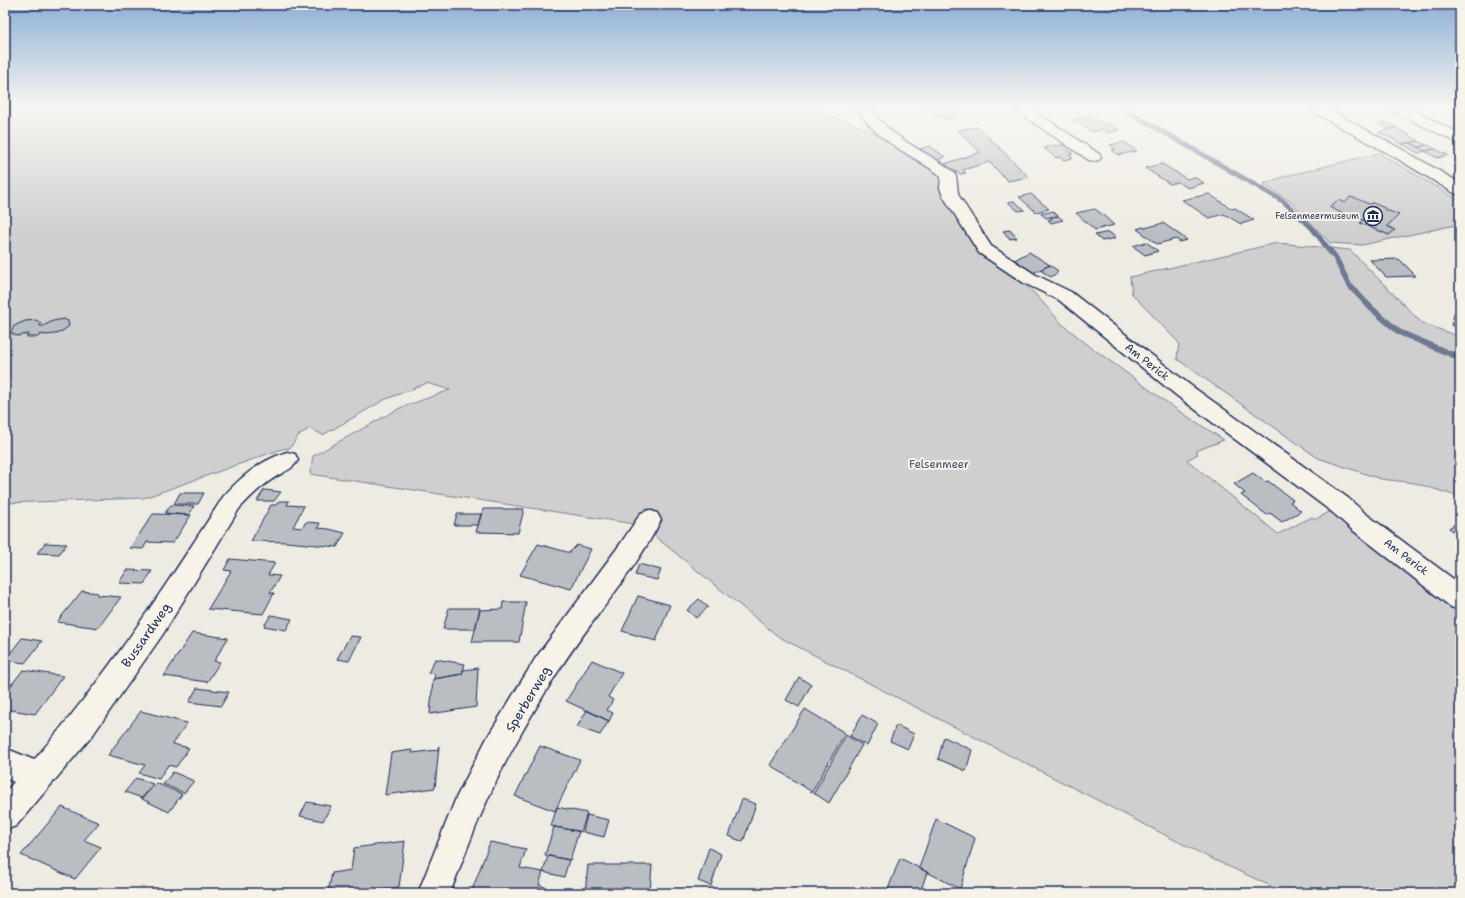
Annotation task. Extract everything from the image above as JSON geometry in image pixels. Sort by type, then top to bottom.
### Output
[{"type":"street","name":"Am Perick","points":[[911,150],[941,168],[949,175],[948,188],[951,196],[985,249],[1030,279],[1065,296],[1183,390],[1340,505],[1358,521],[1460,599]]},
{"type":"street","points":[[1083,150],[1094,157]]},
{"type":"street","points":[[1392,150],[1460,190]]},
{"type":"street","name":"Bussardweg","points":[[5,815],[82,726],[154,626],[192,568],[230,503],[245,487],[264,473],[287,460]]},
{"type":"street","name":"Sperberweg","points":[[434,893],[467,809],[497,748],[545,668],[630,550],[649,520]]},
{"type":"street","points":[[5,763],[39,777]]},
{"type":"green space","name":"Felsenmeer","points":[[5,150],[907,150],[946,175],[977,241],[1035,294],[1062,324],[1088,345],[1176,409],[1224,440],[1196,451],[1198,454],[1187,460],[1278,534],[1312,517],[1316,519],[1335,509],[1460,603],[1460,893],[1286,893],[1206,856],[779,637],[641,525],[310,474],[313,456],[400,408],[450,390],[427,383],[384,400],[323,435],[310,428],[299,435],[290,448],[282,449],[144,498],[5,503]]},
{"type":"green space","points":[[1379,153],[1460,201],[1460,224],[1362,245],[1330,243],[1291,202],[1263,184],[1286,176]]},
{"type":"green space","points":[[1277,243],[1350,250],[1422,323],[1460,337],[1460,497],[1415,483],[1381,479],[1318,458],[1177,359],[1179,343],[1132,294],[1130,277]]},
{"type":"building","points":[[921,150],[935,150],[945,157],[936,160]]},
{"type":"building","points":[[978,150],[1001,150],[1029,177],[1008,181],[989,162],[963,170],[966,173],[960,174],[956,172],[953,173],[942,165],[980,152]]},
{"type":"building","points":[[1046,150],[1068,150],[1073,154],[1069,155],[1073,158],[1064,160],[1059,157],[1056,158]]},
{"type":"building","points":[[1112,150],[1135,150],[1137,151],[1119,155]]},
{"type":"building","points":[[1413,150],[1426,151],[1418,153]]},
{"type":"building","points":[[1437,150],[1448,155],[1437,158],[1425,151]]},
{"type":"building","points":[[1162,164],[1187,179],[1194,177],[1204,183],[1188,188],[1178,182],[1170,184],[1145,168]]},
{"type":"building","points":[[1031,194],[1049,209],[1036,212],[1019,197]]},
{"type":"building","points":[[1209,194],[1232,209],[1235,208],[1254,220],[1241,224],[1224,214],[1209,218],[1182,200]]},
{"type":"building","name":"Felsenmeermuseum","points":[[1350,197],[1369,204],[1373,203],[1399,215],[1387,226],[1395,230],[1389,235],[1360,223],[1363,220],[1355,217],[1353,219],[1329,207],[1338,200],[1345,203]]},
{"type":"building","points":[[1014,201],[1025,210],[1018,211],[1008,202]]},
{"type":"building","points":[[1095,209],[1114,225],[1095,230],[1076,213]]},
{"type":"building","points":[[1053,211],[1058,216],[1046,218],[1041,214]]},
{"type":"building","points":[[1058,216],[1063,220],[1051,223],[1048,220],[1052,219],[1050,217]]},
{"type":"building","points":[[1163,223],[1187,240],[1180,242],[1176,239],[1157,244],[1137,229]]},
{"type":"building","points":[[1010,230],[1017,238],[1010,239],[1003,231]]},
{"type":"building","points":[[1109,232],[1116,238],[1102,241],[1095,235]]},
{"type":"building","points":[[1146,242],[1158,251],[1145,255],[1133,246]]},
{"type":"building","points":[[1029,252],[1050,265],[1033,273],[1013,261]]},
{"type":"building","points":[[1399,259],[1416,276],[1386,277],[1370,260]]},
{"type":"building","points":[[1050,265],[1058,271],[1051,277],[1040,270]]},
{"type":"building","points":[[1458,301],[1460,302],[1460,328],[1451,325]]},
{"type":"building","points":[[64,319],[68,321],[69,326],[61,332],[55,334],[41,334],[38,337],[26,337],[29,334],[17,336],[11,333],[14,326],[25,321],[36,320],[41,323],[40,326],[43,326],[53,321]]},
{"type":"building","points":[[1253,473],[1265,482],[1268,481],[1293,500],[1290,502],[1301,511],[1282,522],[1270,513],[1267,515],[1241,495],[1245,493],[1234,484]]},
{"type":"building","points":[[264,490],[281,492],[274,501],[257,501]]},
{"type":"building","points":[[180,493],[204,493],[198,504],[174,504]]},
{"type":"building","points":[[279,501],[289,501],[287,505],[304,506],[293,527],[302,528],[306,522],[320,523],[318,528],[345,533],[337,547],[287,542],[251,541],[271,505],[276,505]]},
{"type":"building","points":[[171,505],[194,506],[189,515],[165,513]]},
{"type":"building","points":[[483,509],[524,509],[518,533],[476,532]]},
{"type":"building","points":[[153,514],[191,515],[173,543],[147,542],[143,549],[130,548]]},
{"type":"building","points":[[457,514],[481,514],[478,525],[454,525]]},
{"type":"building","points":[[1460,521],[1460,536],[1449,528]]},
{"type":"building","points":[[45,543],[67,544],[59,554],[37,553]]},
{"type":"building","points":[[538,544],[567,552],[570,552],[577,545],[591,549],[571,589],[520,575]]},
{"type":"building","points":[[230,559],[275,563],[268,575],[280,576],[270,593],[274,593],[263,614],[208,609],[231,571],[224,570]]},
{"type":"building","points":[[639,564],[661,570],[657,580],[635,575]]},
{"type":"building","points":[[127,570],[152,571],[144,584],[119,583]]},
{"type":"building","points":[[82,591],[98,593],[97,595],[121,597],[98,628],[57,622]]},
{"type":"building","points":[[638,596],[670,605],[656,641],[622,631]]},
{"type":"building","points":[[699,599],[708,607],[696,618],[687,610]]},
{"type":"building","points":[[503,602],[526,602],[519,642],[472,642],[480,610],[502,609]]},
{"type":"building","points":[[449,608],[480,608],[475,629],[443,629]]},
{"type":"building","points":[[271,615],[292,619],[286,630],[264,626]]},
{"type":"building","points":[[192,633],[228,638],[214,661],[220,662],[207,682],[164,676]]},
{"type":"building","points":[[350,636],[361,637],[349,661],[337,659]]},
{"type":"building","points":[[22,638],[42,641],[25,663],[5,660]]},
{"type":"building","points":[[435,659],[465,664],[462,674],[434,679],[435,674],[428,673]]},
{"type":"building","points":[[592,660],[622,673],[608,697],[613,700],[607,710],[613,713],[609,721],[566,701]]},
{"type":"building","points":[[478,668],[476,707],[430,714],[433,679],[462,674],[463,670]]},
{"type":"building","points":[[23,670],[63,676],[35,714],[5,709],[5,693]]},
{"type":"building","points":[[799,677],[811,685],[799,707],[786,700]]},
{"type":"building","points":[[197,688],[229,692],[221,706],[189,702]]},
{"type":"building","points":[[805,709],[845,733],[812,792],[770,765]]},
{"type":"building","points":[[587,710],[609,721],[600,735],[577,727]]},
{"type":"building","points":[[141,711],[187,723],[173,744],[189,748],[176,767],[168,765],[159,779],[139,773],[145,765],[108,755]]},
{"type":"building","points":[[862,715],[878,724],[867,746],[850,736]]},
{"type":"building","points":[[896,725],[914,734],[908,749],[890,741]]},
{"type":"building","points":[[846,735],[862,745],[829,803],[814,793]]},
{"type":"building","points":[[944,737],[972,750],[966,771],[938,759]]},
{"type":"building","points":[[439,746],[435,788],[385,795],[391,753],[412,750],[412,753],[437,750]]},
{"type":"building","points":[[540,746],[580,760],[555,811],[515,796]]},
{"type":"building","points":[[173,772],[194,781],[184,793],[163,784]]},
{"type":"building","points":[[136,778],[153,784],[142,798],[125,792]]},
{"type":"building","points":[[156,783],[182,794],[169,812],[142,799]]},
{"type":"building","points":[[742,799],[756,804],[743,842],[729,836]]},
{"type":"building","points":[[307,802],[331,806],[323,821],[300,816]]},
{"type":"building","points":[[62,807],[99,823],[84,840],[101,847],[75,879],[21,855]]},
{"type":"building","points":[[557,807],[587,813],[581,832],[551,826]]},
{"type":"building","points":[[587,815],[609,820],[604,837],[583,832]]},
{"type":"building","points":[[936,819],[975,838],[960,889],[919,868]]},
{"type":"building","points":[[554,827],[579,831],[570,860],[545,855]]},
{"type":"building","points":[[405,841],[399,887],[360,893],[328,893],[332,873],[351,870],[354,848]]},
{"type":"building","points":[[490,842],[526,849],[520,868],[543,872],[539,885],[545,887],[543,893],[471,893]]},
{"type":"building","points":[[709,848],[721,854],[711,886],[698,881]]},
{"type":"building","points":[[548,856],[569,860],[564,877],[543,872]]},
{"type":"building","points":[[900,858],[927,872],[920,893],[887,892]]},
{"type":"building","points":[[588,865],[652,865],[650,893],[585,893]]},
{"type":"building","points":[[384,890],[383,893],[360,893]]},
{"type":"waterway","points":[[1195,150],[1283,201],[1312,228],[1326,246]]},
{"type":"waterway","points":[[1325,245],[1335,257],[1349,285],[1371,308],[1399,332],[1460,358]]},
{"type":"place","name":"Felsenmeermuseum","points":[[1373,216]]}]
